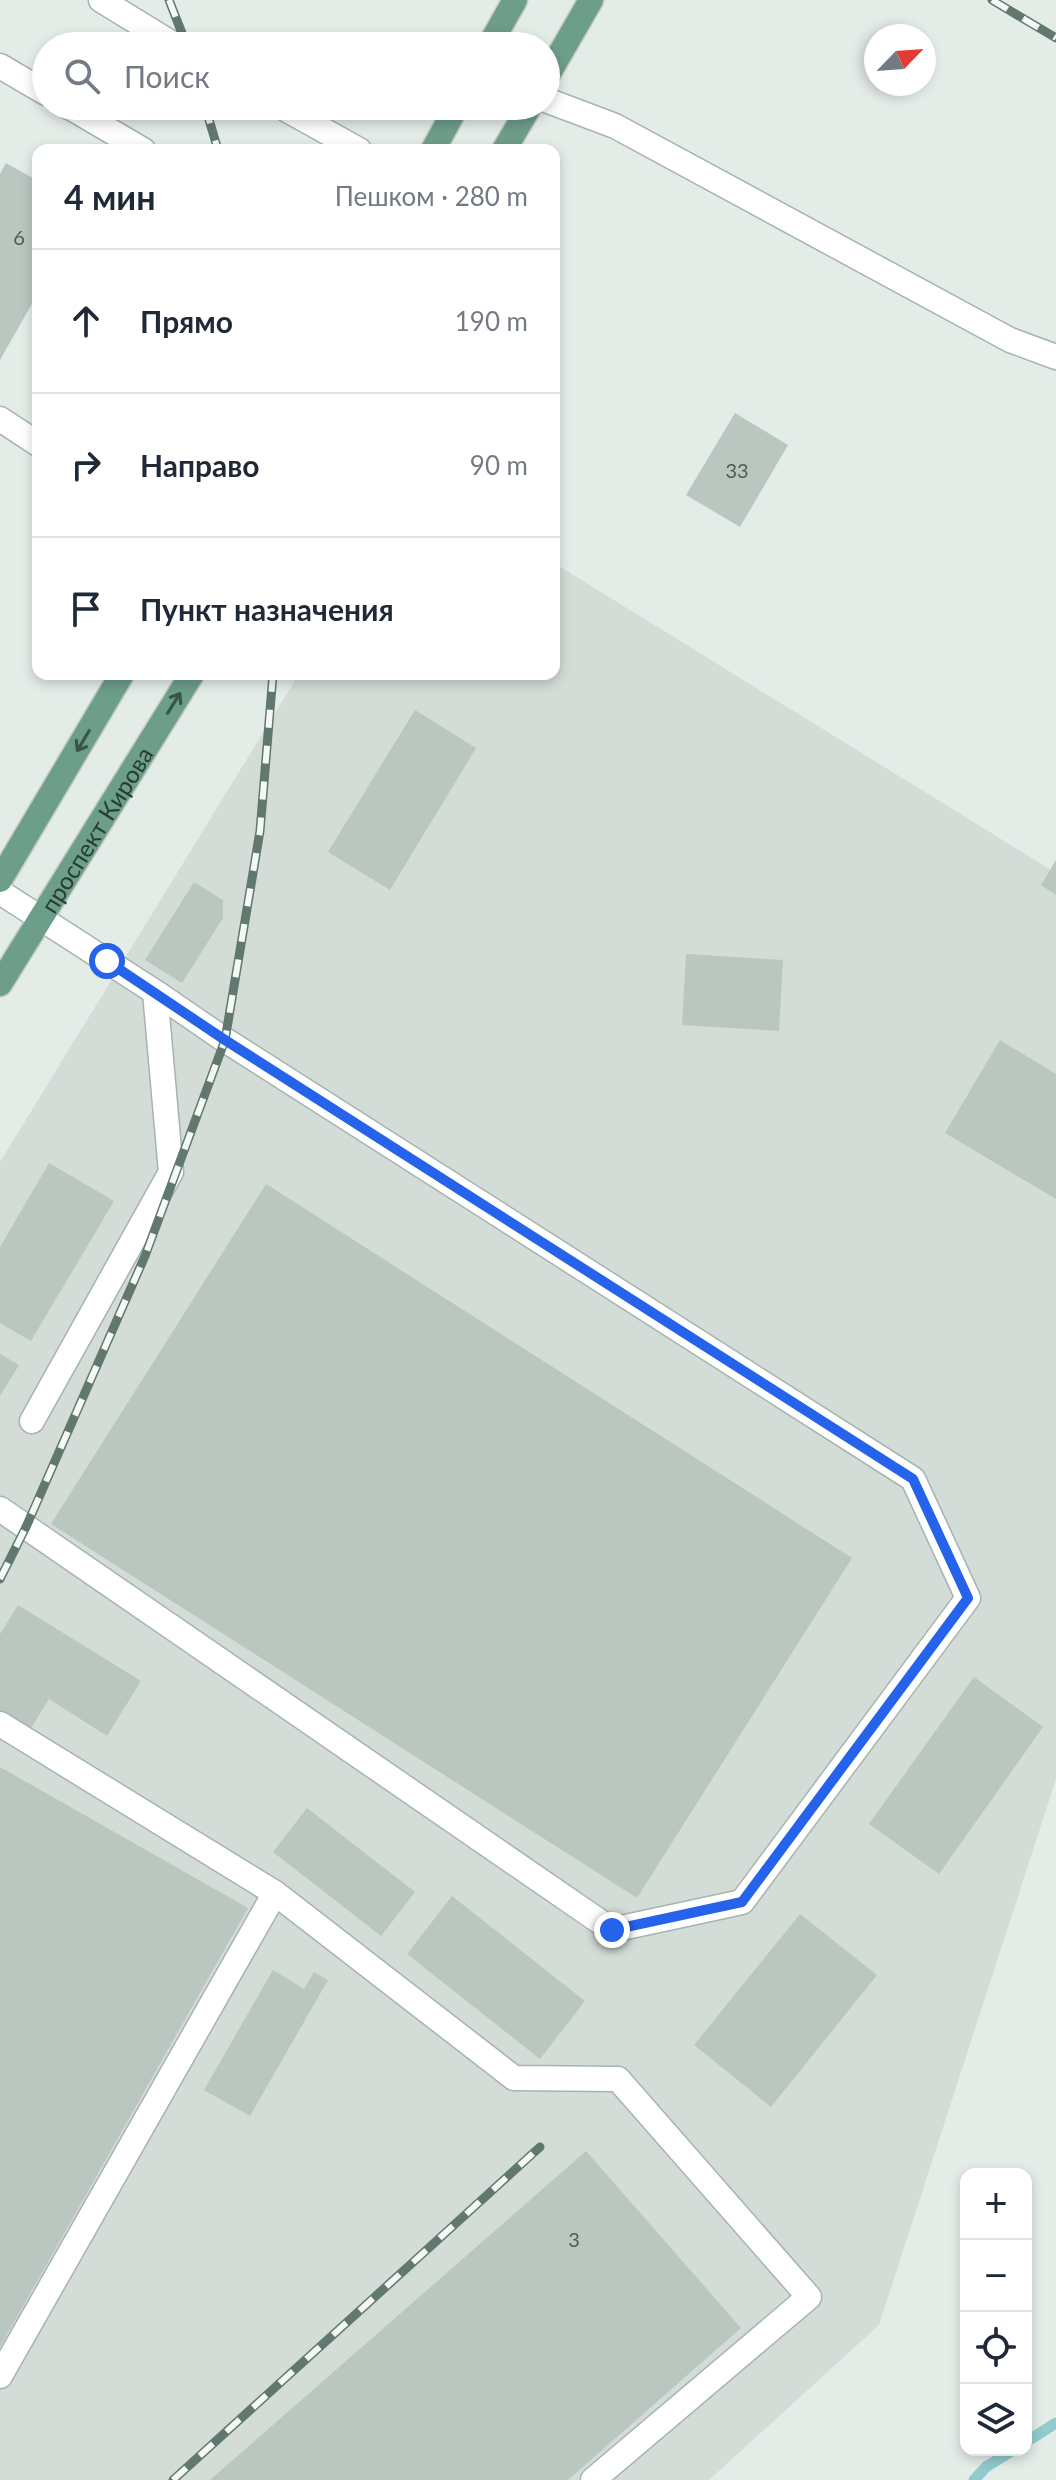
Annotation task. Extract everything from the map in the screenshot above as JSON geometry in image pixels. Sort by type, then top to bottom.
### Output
[{"type":"main road","points":[[497,32],[515,0]]},
{"type":"main road","points":[[560,54],[591,0]]},
{"type":"main road","points":[[436,144],[449,120]]},
{"type":"main road","points":[[508,144],[522,120]]},
{"type":"main road","points":[[0,880],[118,680]]},
{"type":"main road","name":"проспект Кирова","points":[[0,984],[188,680]]},
{"type":"street","points":[[101,0],[153,32]]},
{"type":"street","points":[[0,66],[32,85]]},
{"type":"street","points":[[560,105],[615,126],[1010,340],[1056,357]]},
{"type":"street","points":[[92,120],[133,144]]},
{"type":"street","points":[[305,120],[348,144]]},
{"type":"street","points":[[0,419],[32,440]]},
{"type":"street","points":[[0,892],[251,1057],[913,1479],[968,1598],[742,1902],[612,1930],[0,1509]]},
{"type":"street","points":[[32,1421],[171,1172],[155,992]]},
{"type":"street","points":[[0,1724],[275,1893],[514,2078],[618,2079],[809,2297],[593,2480]]},
{"type":"street","points":[[0,2376],[275,1893]]},
{"type":"shaded area","points":[[560,567],[1056,873],[1056,1779],[879,2325],[709,2480],[0,2480],[0,1162],[295,680],[560,680]]},
{"type":"building","points":[[6,163],[32,178],[32,304],[0,360],[0,174]]},
{"type":"building","points":[[735,413],[788,445],[740,527],[686,495]]},
{"type":"building","points":[[415,710],[476,748],[390,890],[328,852]]},
{"type":"building","points":[[1056,860],[1056,895],[1041,885]]},
{"type":"building","points":[[194,882],[223,900],[223,918],[182,983],[145,960]]},
{"type":"building","points":[[686,954],[783,960],[779,1031],[682,1025]]},
{"type":"building","points":[[1000,1040],[1056,1074],[1056,1199],[945,1133]]},
{"type":"building","points":[[49,1163],[114,1201],[31,1341],[0,1323],[0,1247]]},
{"type":"building","points":[[266,1184],[852,1558],[637,1898],[51,1524]]},
{"type":"building","points":[[0,1354],[19,1365],[0,1396]]},
{"type":"building","points":[[18,1605],[141,1681],[107,1736],[49,1699],[28,1733],[0,1715],[0,1634]]},
{"type":"building","points":[[974,1677],[1043,1727],[939,1874],[869,1824]]},
{"type":"building","points":[[0,1767],[248,1908],[0,2347]]},
{"type":"building","points":[[307,1808],[415,1892],[381,1936],[273,1852]]},
{"type":"building","points":[[452,1896],[585,2001],[540,2059],[407,1954]]},
{"type":"building","points":[[800,1914],[877,1975],[771,2107],[694,2045]]},
{"type":"building","points":[[273,1970],[304,1989],[314,1972],[328,1980],[250,2116],[204,2090]]},
{"type":"building","points":[[586,2151],[741,2328],[568,2480],[210,2480]]},
{"type":"waterway","points":[[1032,2438],[1056,2423]]},
{"type":"waterway","points":[[974,2480],[986,2467],[1003,2456]]},
{"type":"railway","points":[[169,0],[182,32]]},
{"type":"railway","points":[[992,0],[1056,38]]},
{"type":"railway","points":[[209,120],[216,144]]},
{"type":"railway","points":[[0,1579],[26,1527],[145,1256],[225,1040],[260,831],[273,680]]},
{"type":"railway","points":[[173,2480],[540,2147]]},
{"type":"route","points":[[107,961],[225,1040],[913,1479],[968,1598],[742,1902],[612,1930]]}]
